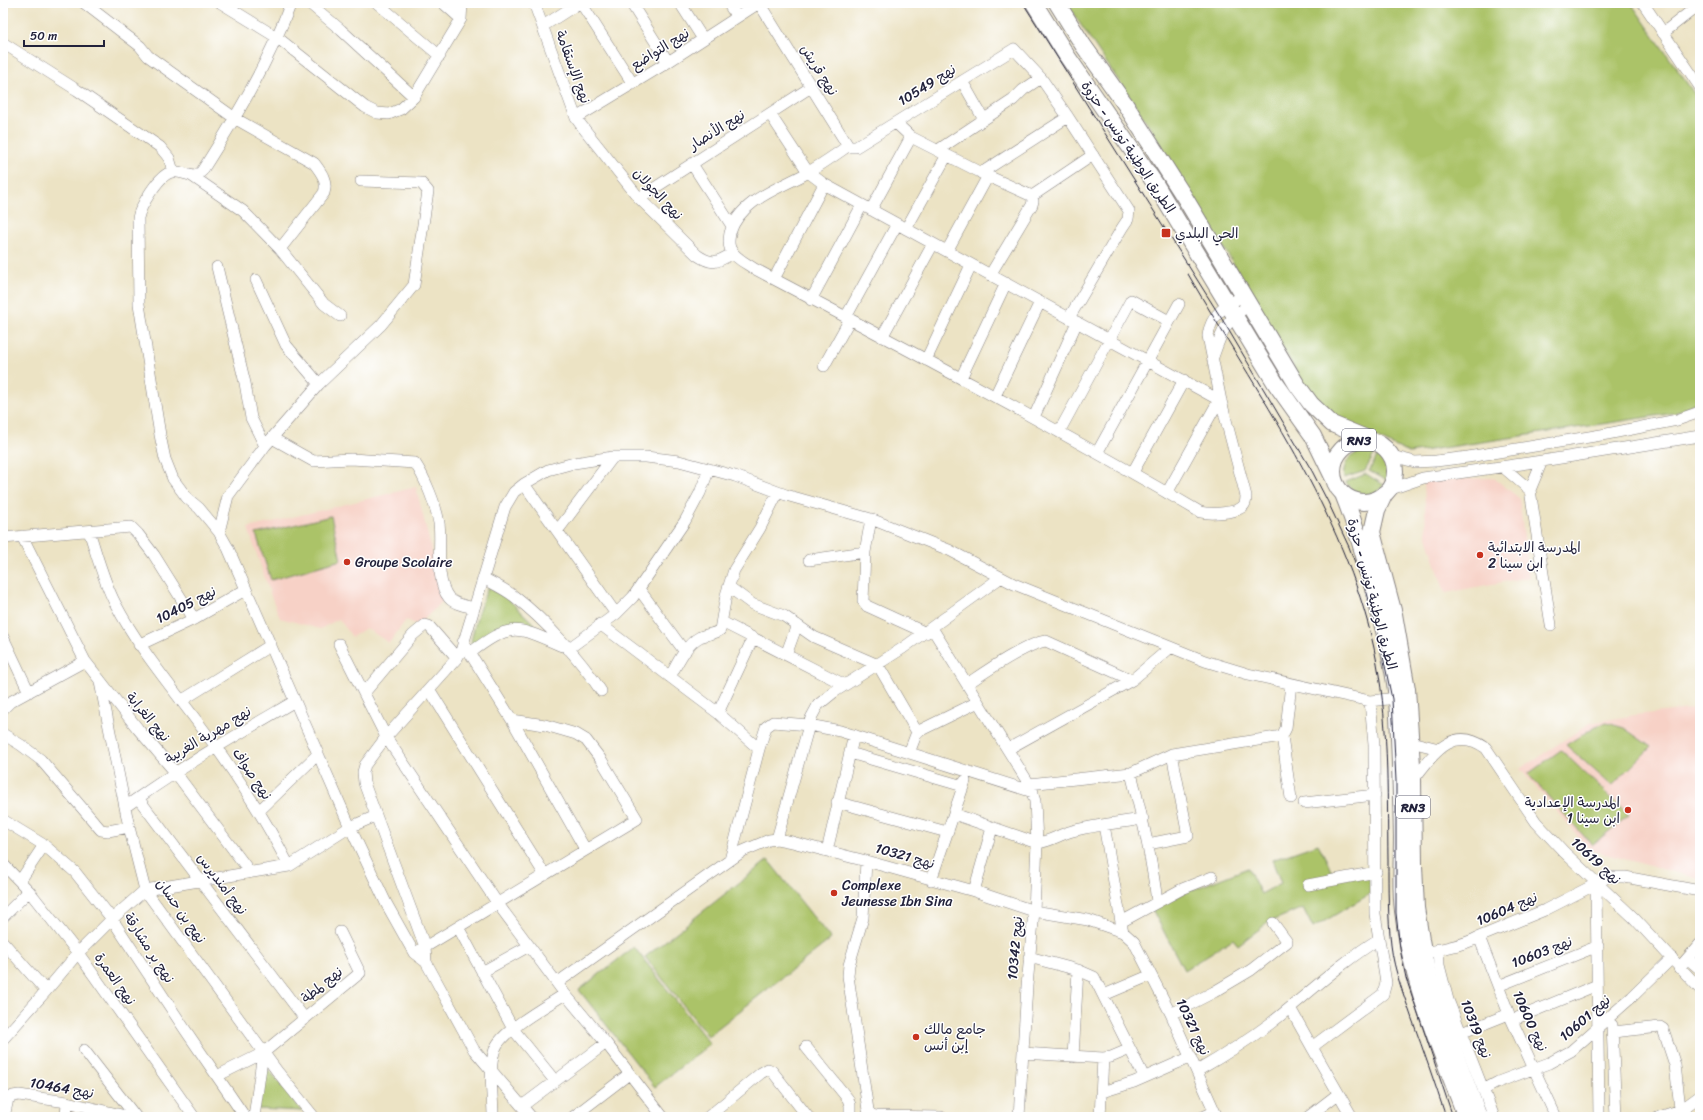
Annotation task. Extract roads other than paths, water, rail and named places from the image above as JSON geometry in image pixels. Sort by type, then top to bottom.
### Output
[{"type":"highway","name":"الطريق الوطنية تونس - حزوة","points":[[1034,3],[1067,56],[1154,182],[1276,384],[1313,436],[1333,477]]},
{"type":"highway","name":"الطريق الوطنية تونس - حزوة","points":[[1057,3],[1083,45],[1125,104],[1185,198],[1297,385],[1311,404],[1332,424],[1371,440]]},
{"type":"highway","name":"RN3","points":[[1343,494],[1335,483],[1333,477],[1333,466],[1336,457],[1342,448],[1351,442],[1361,440],[1371,440],[1383,446],[1392,456],[1395,468],[1394,480],[1387,492]]},
{"type":"highway","name":"الطريق الوطنية تونس - حزوة","points":[[1387,492],[1377,510],[1372,532],[1394,614],[1401,647],[1407,689],[1413,780],[1416,908],[1431,951],[1437,1005],[1479,1117]]},
{"type":"highway","points":[[1343,494],[1360,502],[1378,498],[1387,492]]},
{"type":"highway","name":"الطريق الوطنية تونس - حزوة","points":[[1343,494],[1358,536],[1377,605],[1389,652],[1397,698],[1401,780],[1403,910],[1408,944],[1416,979],[1429,1020],[1466,1117]]},
{"type":"street","points":[[84,3],[140,46],[148,56],[236,119],[314,163],[321,173],[326,188],[324,193],[280,249]]},
{"type":"street","points":[[221,3],[278,38],[365,107],[377,113],[389,114],[401,109],[414,97],[440,56],[461,18],[462,3]]},
{"type":"street","points":[[192,176],[199,175],[236,119],[278,38],[291,3]]},
{"type":"street","points":[[309,3],[341,30],[414,97]]},
{"type":"street","points":[[377,3],[440,56]]},
{"type":"street","points":[[443,3],[461,18]]},
{"type":"street","name":"نهج الإستقامة","points":[[534,3],[576,118]]},
{"type":"street","points":[[543,26],[580,3],[633,84]]},
{"type":"street","points":[[631,3],[668,62]]},
{"type":"street","points":[[680,3],[703,40]]},
{"type":"street","points":[[728,3],[737,17]]},
{"type":"street","name":"نهج التواضع","points":[[576,118],[633,84],[759,3]]},
{"type":"street","name":"نهج قريش","points":[[759,3],[811,87],[852,146]]},
{"type":"street","points":[[1643,3],[1663,33],[1696,73],[1700,86]]},
{"type":"street","points":[[1663,33],[1700,4]]},
{"type":"street","points":[[3,43],[77,90],[160,147],[169,158],[173,171]]},
{"type":"street","name":"نهج 10549","points":[[732,226],[739,216],[756,200],[896,123],[1014,49],[1041,78]]},
{"type":"street","points":[[824,366],[848,318],[902,227],[942,152],[983,118],[1013,100],[1023,90],[1041,78],[1093,155],[1128,211],[1128,219],[1073,320],[1034,417]]},
{"type":"street","points":[[962,81],[983,118]]},
{"type":"street","name":"نهج الأنصار","points":[[639,198],[811,87]]},
{"type":"street","points":[[770,114],[808,172],[824,184],[1220,400]]},
{"type":"street","points":[[947,251],[984,174],[1068,117]]},
{"type":"street","name":"نهج الجولان","points":[[576,118],[639,198],[697,255],[704,260],[713,263],[733,253]]},
{"type":"street","points":[[896,123],[911,136],[984,174],[1032,196]]},
{"type":"street","points":[[811,300],[866,207],[911,136]]},
{"type":"street","points":[[1032,196],[1093,155]]},
{"type":"street","points":[[692,164],[732,226],[728,241],[733,253],[753,268],[1034,417],[1133,472],[1200,512],[1230,512],[1244,506],[1246,496],[1220,400],[1210,347],[1209,328],[1213,318],[1246,300]]},
{"type":"street","points":[[340,316],[324,304],[280,249],[243,211],[192,176],[173,171],[167,173],[161,179],[140,210],[138,218],[139,304],[160,435],[165,459],[173,479],[187,498],[199,508],[219,532],[228,548],[245,590],[296,701],[350,827],[386,903],[414,953],[426,962],[474,1050],[531,1117]]},
{"type":"street","points":[[219,532],[228,496],[269,442],[319,384],[381,325],[414,285],[428,191],[421,183],[361,180]]},
{"type":"street","points":[[774,279],[824,184]]},
{"type":"street","points":[[990,275],[1032,205],[1032,196]]},
{"type":"street","points":[[882,337],[934,244]]},
{"type":"street","points":[[926,360],[971,265]]},
{"type":"street","points":[[217,267],[245,383],[251,418],[269,442],[312,461],[358,459],[414,464],[420,471],[436,508],[439,524],[439,567],[444,590],[449,599],[474,608]]},
{"type":"street","points":[[256,280],[286,345],[319,384]]},
{"type":"street","points":[[961,378],[1006,283]]},
{"type":"street","points":[[1059,432],[1131,300],[1169,321]]},
{"type":"street","points":[[995,396],[1040,302]]},
{"type":"street","points":[[1097,453],[1179,304]]},
{"type":"street","points":[[1133,472],[1184,380]]},
{"type":"street","points":[[1167,493],[1220,400]]},
{"type":"street","points":[[1392,456],[1415,462],[1468,457],[1614,433],[1677,420],[1700,412]]},
{"type":"street","points":[[1387,492],[1423,478],[1700,436]]},
{"type":"street","points":[[558,530],[613,457]]},
{"type":"street","points":[[426,962],[425,947],[364,783],[363,772],[365,765],[386,737],[457,658],[505,507],[514,492],[524,484],[548,470],[594,459],[613,457],[653,458],[709,469],[734,476],[778,492],[871,519],[949,550],[1000,578],[1170,648],[1248,674],[1370,701],[1397,698]]},
{"type":"street","points":[[1542,461],[1530,490],[1551,625]]},
{"type":"street","points":[[1503,467],[1530,490]]},
{"type":"street","points":[[568,649],[600,624],[616,614],[639,589],[685,520],[700,493],[709,469]]},
{"type":"street","points":[[524,484],[616,614]]},
{"type":"street","points":[[670,677],[685,652],[698,638],[719,631],[734,570],[760,528],[778,492]]},
{"type":"street","points":[[871,519],[865,552],[862,598],[865,604],[928,630],[967,684],[1031,788]]},
{"type":"street","points":[[3,538],[89,531],[126,526],[134,529],[154,555],[194,619]]},
{"type":"street","name":"نهج صواف","points":[[89,531],[104,579],[139,644],[216,747],[259,811],[289,866]]},
{"type":"street","name":"نهج الغرابة","points":[[22,536],[85,661],[138,729],[176,772],[250,872]]},
{"type":"street","points":[[810,560],[865,552]]},
{"type":"street","points":[[483,578],[515,596],[568,649],[589,673],[601,691]]},
{"type":"street","points":[[777,839],[809,725],[813,713],[821,703],[845,685],[878,665],[1000,578]]},
{"type":"street","points":[[729,587],[752,604],[784,616],[814,637],[878,665],[917,732]]},
{"type":"street","points":[[639,589],[685,652]]},
{"type":"street","name":"نهج 10405","points":[[139,644],[194,619],[245,590]]},
{"type":"street","points":[[722,622],[845,685]]},
{"type":"street","points":[[365,692],[413,635],[425,624],[429,626],[457,658]]},
{"type":"street","points":[[600,624],[718,713],[759,749]]},
{"type":"street","points":[[786,655],[797,625]]},
{"type":"street","points":[[470,654],[492,638],[508,630],[536,635],[568,649]]},
{"type":"street","points":[[3,637],[29,692]]},
{"type":"street","points":[[718,713],[753,638]]},
{"type":"street","points":[[967,684],[1023,650],[1040,642],[1046,641],[1132,680]]},
{"type":"street","points":[[463,642],[512,720],[585,849]]},
{"type":"street","points":[[339,644],[365,692],[386,737],[498,904],[565,994],[606,1043],[663,1117]]},
{"type":"street","points":[[181,701],[270,645]]},
{"type":"street","points":[[1008,749],[1132,680],[1170,648]]},
{"type":"street","points":[[3,709],[10,702],[85,661]]},
{"type":"street","points":[[100,682],[125,807],[138,798]]},
{"type":"street","points":[[1291,684],[1286,728],[1282,736],[1291,798]]},
{"type":"street","points":[[429,689],[545,875]]},
{"type":"street","name":"نهج مهرية الغربية","points":[[138,798],[216,747],[296,701]]},
{"type":"street","points":[[1314,1049],[1316,1044],[1383,994],[1386,983],[1375,914],[1376,872],[1374,745],[1370,701]]},
{"type":"street","points":[[910,753],[917,732],[978,702]]},
{"type":"street","points":[[414,953],[498,904],[585,849],[637,819],[602,761],[586,740],[576,734],[512,720]]},
{"type":"street","points":[[730,860],[759,749],[764,733],[770,723],[776,722],[809,725],[854,735],[968,773],[1031,788],[1131,773],[1172,754],[1282,736]]},
{"type":"street","points":[[3,734],[41,760],[101,830],[108,831],[129,827]]},
{"type":"street","points":[[827,851],[837,802],[854,735]]},
{"type":"street","name":"نهج 10619","points":[[1439,749],[1452,741],[1467,739],[1486,748],[1536,822],[1564,852],[1672,958],[1679,968],[1700,989]]},
{"type":"street","points":[[1411,742],[1439,749],[1413,780]]},
{"type":"street","points":[[850,753],[963,786]]},
{"type":"street","points":[[259,811],[318,754]]},
{"type":"street","points":[[1148,844],[1188,836],[1172,754]]},
{"type":"street","points":[[931,880],[968,773]]},
{"type":"street","points":[[1131,773],[1143,819],[1157,902]]},
{"type":"street","name":"نهج 10342","points":[[1019,1117],[1029,957],[1034,911],[1037,843],[1036,814],[1031,788]]},
{"type":"street","points":[[1304,804],[1375,795]]},
{"type":"street","name":"نهج أمنديرس","points":[[138,798],[305,1018]]},
{"type":"street","points":[[837,802],[947,832]]},
{"type":"street","name":"نهج بن حسان","points":[[125,807],[145,890],[263,1053],[314,1117]]},
{"type":"street","points":[[954,814],[1037,843],[1046,842],[1069,832],[1143,819]]},
{"type":"street","points":[[4,1035],[46,991],[78,953],[112,919],[145,890],[201,882],[289,866],[350,827],[376,816]]},
{"type":"street","name":"نهج بر مشارقة","points":[[3,820],[44,845],[75,872],[112,919],[245,1117]]},
{"type":"street","points":[[1104,825],[1122,927],[1157,902],[1182,889],[1212,877]]},
{"type":"street","points":[[974,891],[992,828]]},
{"type":"street","name":"نهج 10321","points":[[557,983],[730,860],[750,847],[762,842],[777,839],[866,861],[974,891],[1034,911],[1122,927],[1134,942],[1171,1014],[1216,1114]]},
{"type":"street","points":[[20,881],[44,845]]},
{"type":"street","points":[[866,861],[863,918],[849,965],[848,976],[868,1110],[871,1115],[876,1116],[941,1117]]},
{"type":"street","name":"نهج العمرة","points":[[3,864],[29,891],[78,953],[194,1117]]},
{"type":"street","points":[[1308,885],[1376,872]]},
{"type":"street","name":"نهج 10604","points":[[1431,951],[1469,943],[1479,937],[1545,910],[1597,884],[1607,877],[1625,877],[1700,891]]},
{"type":"street","points":[[1597,884],[1597,1028],[1599,1117]]},
{"type":"street","points":[[3,917],[29,891]]},
{"type":"street","points":[[1171,1014],[1214,992],[1250,970],[1287,942],[1274,923]]},
{"type":"street","points":[[458,928],[513,1029],[554,1081]]},
{"type":"street","name":"نهج لمطة","points":[[305,1018],[360,973],[340,932]]},
{"type":"street","name":"نهج 10600","points":[[1479,937],[1511,1017],[1556,1117]]},
{"type":"street","points":[[1197,1071],[1229,1053],[1290,1008],[1352,956],[1379,939]]},
{"type":"street","points":[[3,942],[46,991]]},
{"type":"street","points":[[1679,968],[1700,944]]},
{"type":"street","points":[[482,972],[529,946]]},
{"type":"street","name":"نهج 10603","points":[[1498,986],[1598,946]]},
{"type":"street","name":"نهج 10319","points":[[1431,951],[1439,965],[1448,1000],[1494,1117]]},
{"type":"street","points":[[1029,957],[1093,975],[1144,1077]]},
{"type":"street","name":"نهج 10601","points":[[1483,1090],[1498,1082],[1534,1069],[1571,1051],[1632,997],[1672,958]]},
{"type":"street","points":[[1688,959],[1700,969]]},
{"type":"street","points":[[1073,1057],[1078,970]]},
{"type":"street","points":[[1104,995],[1151,975]]},
{"type":"street","points":[[1461,1033],[1511,1017],[1597,985]]},
{"type":"street","points":[[493,1117],[492,1072],[494,1054],[498,1042],[513,1029],[565,994]]},
{"type":"street","points":[[1290,1008],[1352,1117]]},
{"type":"street","points":[[1612,1014],[1616,1117]]},
{"type":"street","points":[[217,1076],[263,1053],[305,1018]]},
{"type":"street","points":[[1613,1032],[1660,1027],[1663,1029],[1675,1065],[1681,1114]]},
{"type":"street","points":[[522,1106],[606,1043]]},
{"type":"street","points":[[806,1047],[848,1099],[850,1105],[850,1117]]},
{"type":"street","points":[[1023,1053],[1103,1058],[1110,1057],[1130,1049]]},
{"type":"street","points":[[84,1050],[136,1117]]},
{"type":"street","points":[[254,1117],[263,1053]]},
{"type":"street","points":[[1102,1092],[1134,1082],[1191,1057]]},
{"type":"street","points":[[1100,1117],[1103,1058]]},
{"type":"street","points":[[708,1117],[761,1073],[768,1069],[772,1071],[808,1117]]},
{"type":"street","points":[[573,1117],[629,1074]]},
{"type":"street","points":[[1308,1117],[1338,1094]]},
{"type":"street","name":"نهج 10464","points":[[4,1117],[8,1099],[13,1096],[67,1102],[116,1116],[130,1117]]},
{"type":"street","points":[[1659,1117],[1681,1114],[1700,1096]]},
{"type":"street","points":[[66,1117],[67,1102]]},
{"type":"street","points":[[1204,1117],[1216,1114]]},
{"type":"tram line","points":[[1023,3],[1225,324],[1312,471],[1349,547],[1367,593],[1379,637],[1392,699],[1396,781],[1396,913],[1400,949],[1406,978],[1453,1117]]},
{"type":"tram line","points":[[1188,274],[1296,455],[1320,501],[1342,549],[1360,598],[1374,648],[1379,674],[1385,727],[1388,892],[1392,955],[1397,974],[1446,1117]]},
{"type":"place","name":"الحي البلدي","points":[[1166,233]]},
{"type":"place","name":"المدرسة الابتدائية ابن سينا 2","points":[[1480,555]]},
{"type":"place","name":"Groupe Scolaire","points":[[347,562]]},
{"type":"place","name":"المدرسة الإعدادية ابن سينا 1","points":[[1628,810]]},
{"type":"place","name":"Complexe Jeunesse Ibn Sina","points":[[834,893]]},
{"type":"place","name":"جامع مالك إبن أنس","points":[[916,1037]]}]
